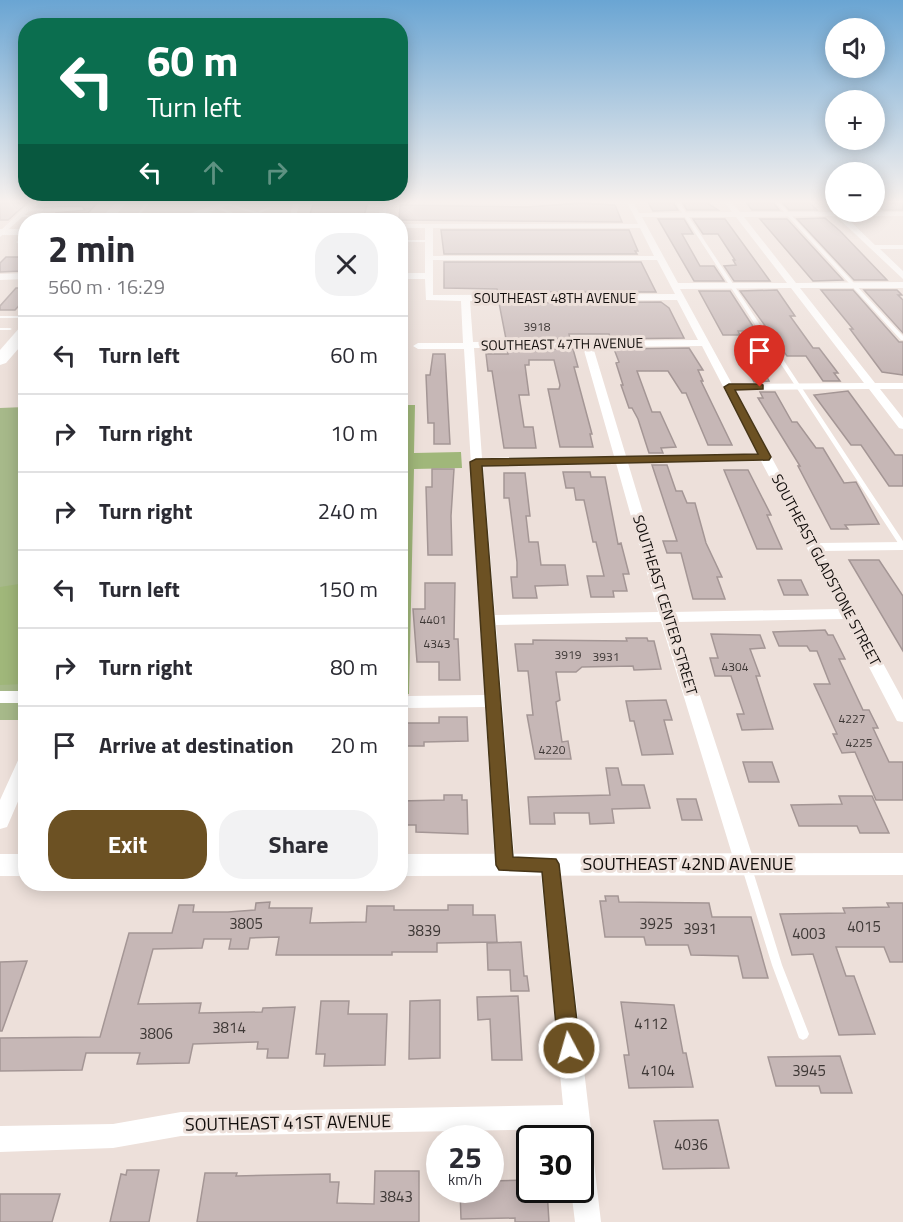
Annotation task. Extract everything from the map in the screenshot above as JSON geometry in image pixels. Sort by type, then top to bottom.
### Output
[{"type":"main road","points":[[0,360],[11,325]]},
{"type":"street","points":[[408,276],[429,276],[429,259]]},
{"type":"street","name":"SOUTHEAST GLADSTONE STREET","points":[[661,259],[903,716]]},
{"type":"street","points":[[774,259],[903,426]]},
{"type":"street","points":[[885,259],[903,276]]},
{"type":"street","points":[[0,277],[18,276]]},
{"type":"street","name":"SOUTHEAST 48TH AVENUE","points":[[429,276],[429,298],[678,292],[732,286],[903,285]]},
{"type":"street","points":[[465,298],[505,865]]},
{"type":"street","name":"SOUTHEAST 47TH AVENUE","points":[[418,346],[705,343]]},
{"type":"street","name":"SOUTHEAST CENTER STREET","points":[[587,344],[668,617],[745,864]]},
{"type":"street","points":[[729,387],[903,386]]},
{"type":"street","points":[[476,462],[766,457]]},
{"type":"street","points":[[813,547],[903,546]]},
{"type":"street","points":[[487,620],[849,614]]},
{"type":"street","points":[[0,697],[18,697]]},
{"type":"street","points":[[409,702],[493,701]]},
{"type":"street","points":[[0,821],[18,779]]},
{"type":"street","points":[[550,864],[578,1125]]},
{"type":"street","name":"SOUTHEAST 42ND AVENUE","points":[[408,865],[903,864]]},
{"type":"street","points":[[0,866],[18,866]]},
{"type":"street","name":"SOUTHEAST 41ST AVENUE","points":[[0,1139],[113,1136],[181,1124],[516,1127]]},
{"type":"street","points":[[586,1203],[588,1222]]},
{"type":"lane","points":[[715,259],[903,546]]},
{"type":"lane","points":[[829,259],[903,339]]},
{"type":"lane","points":[[745,864],[803,1034]]},
{"type":"green space","points":[[408,405],[415,405],[414,453],[461,452],[462,468],[414,469],[409,694]]},
{"type":"green space","points":[[18,407],[18,720],[0,720],[0,408]]},
{"type":"green space","points":[[18,584],[18,684],[0,685],[0,587]]},
{"type":"building","points":[[4,259],[18,259],[18,271],[0,272],[0,263]]},
{"type":"building","points":[[681,259],[696,259],[700,266],[714,266],[724,281],[694,281]]},
{"type":"building","points":[[754,259],[770,281],[734,281],[724,266],[736,265],[733,260]]},
{"type":"building","points":[[794,259],[824,259],[843,280],[813,281]]},
{"type":"building","points":[[834,259],[867,259],[887,280],[854,280]]},
{"type":"building","points":[[444,262],[641,262],[656,292],[498,292],[497,289],[444,288]]},
{"type":"building","points":[[18,288],[18,307],[15,310],[0,310],[0,306]]},
{"type":"building","points":[[777,290],[795,316],[790,316],[813,348],[819,348],[838,373],[834,373],[840,381],[823,381],[806,356],[787,356],[740,291]]},
{"type":"building","points":[[821,290],[853,290],[899,342],[903,342],[903,375],[882,372],[850,329],[853,329]]},
{"type":"building","points":[[864,290],[897,290],[902,295],[898,295],[903,300],[903,333]]},
{"type":"building","points":[[699,291],[730,291],[756,331],[738,331],[740,335],[723,335]]},
{"type":"building","points":[[661,302],[669,308],[684,338],[611,339],[609,334],[569,334],[570,339],[506,339],[499,303]]},
{"type":"building","points":[[689,348],[703,370],[698,370],[703,381],[701,381],[732,445],[708,445],[686,393],[682,393],[668,371],[637,371],[652,412],[660,412],[676,447],[661,448],[663,453],[649,453],[638,419],[632,408],[629,408],[621,385],[623,385],[616,363],[619,362],[614,349]]},
{"type":"building","points":[[573,349],[578,367],[574,367],[592,434],[590,434],[593,447],[560,447],[548,389],[559,389],[560,385],[554,360],[529,360],[529,365],[525,365],[529,395],[519,395],[524,427],[533,427],[536,448],[504,448],[492,371],[488,371],[486,354],[508,354],[507,350]]},
{"type":"building","points":[[433,354],[445,354],[450,444],[434,444],[434,423],[428,423],[426,375],[430,375]]},
{"type":"building","points":[[742,359],[758,359],[769,381],[754,382]]},
{"type":"building","points":[[848,391],[895,455],[903,455],[903,486],[889,486],[861,445],[851,445],[814,395]]},
{"type":"building","points":[[760,392],[775,392],[792,422],[797,422],[816,448],[823,448],[844,483],[856,482],[879,524],[845,525],[848,529],[831,529],[798,466],[800,466],[758,398],[763,398]]},
{"type":"building","points":[[652,465],[667,465],[676,491],[682,491],[687,503],[695,503],[706,543],[722,577],[717,577],[725,599],[693,599],[681,553],[667,553],[663,541],[677,541]]},
{"type":"building","points":[[432,469],[454,469],[451,516],[452,555],[428,555],[426,487],[432,487]]},
{"type":"building","points":[[724,470],[748,470],[771,515],[767,515],[782,549],[757,549]]},
{"type":"building","points":[[563,472],[590,472],[591,477],[605,477],[618,544],[621,543],[629,574],[623,574],[627,591],[613,591],[614,597],[591,597],[587,576],[604,576],[596,542],[593,542],[584,500],[576,500],[574,488],[566,488]]},
{"type":"building","points":[[504,473],[525,473],[530,516],[526,516],[529,542],[538,542],[541,565],[565,565],[568,585],[535,586],[537,598],[513,598],[511,577],[517,577],[517,562],[509,498],[504,498]]},
{"type":"building","points":[[849,560],[879,560],[903,596],[903,651]]},
{"type":"building","points":[[778,580],[801,580],[808,595],[784,595]]},
{"type":"building","points":[[425,583],[455,583],[454,639],[458,639],[460,680],[439,680],[439,662],[417,662],[413,609],[425,609]]},
{"type":"building","points":[[825,630],[828,635],[833,635],[845,659],[839,659],[863,710],[869,710],[878,728],[873,728],[889,762],[903,762],[903,800],[876,800],[855,752],[842,753],[833,734],[837,734],[814,684],[830,684],[817,651],[810,651],[807,646],[779,646],[773,632]]},
{"type":"building","points":[[711,634],[760,635],[765,648],[750,649],[760,676],[756,676],[773,729],[742,730],[737,714],[744,714],[731,676],[715,676],[710,658],[718,658]]},
{"type":"building","points":[[626,638],[647,638],[648,641],[654,641],[661,669],[634,670],[633,666],[582,667],[576,672],[556,672],[560,700],[556,702],[562,742],[568,741],[571,759],[535,759],[527,715],[533,715],[528,671],[518,671],[515,644],[533,644],[533,640],[627,641]]},
{"type":"building","points":[[666,700],[672,720],[664,720],[673,754],[642,755],[634,721],[630,721],[626,701]]},
{"type":"building","points":[[439,717],[467,717],[468,741],[424,742],[424,746],[408,746],[408,723],[439,723]]},
{"type":"building","points":[[743,762],[772,762],[779,782],[749,782]]},
{"type":"building","points":[[606,768],[618,768],[622,785],[644,785],[650,808],[612,809],[614,823],[590,824],[589,813],[554,813],[555,824],[530,824],[528,797],[610,795]]},
{"type":"building","points":[[444,795],[462,795],[462,800],[467,800],[468,834],[416,832],[416,825],[408,825],[408,801],[444,800]]},
{"type":"building","points":[[839,796],[872,796],[889,833],[860,833],[857,826],[799,826],[791,805],[842,804]]},
{"type":"building","points":[[677,799],[696,799],[702,820],[682,820]]},
{"type":"building","points":[[605,896],[618,896],[619,902],[709,903],[712,917],[751,917],[768,978],[743,978],[738,956],[691,955],[688,945],[646,945],[644,937],[605,937],[600,901],[606,901]]},
{"type":"building","points":[[270,902],[269,908],[312,908],[310,923],[366,922],[367,906],[394,906],[394,910],[448,910],[448,905],[473,905],[473,915],[495,915],[497,942],[437,943],[437,952],[392,952],[392,955],[276,955],[279,937],[250,938],[248,949],[229,949],[231,939],[204,939],[202,948],[153,949],[138,1004],[201,1003],[199,1013],[262,1012],[263,1008],[295,1007],[288,1058],[267,1058],[268,1049],[257,1049],[258,1042],[193,1044],[189,1063],[137,1064],[140,1053],[86,1053],[82,1070],[0,1071],[0,1038],[100,1037],[129,933],[172,933],[179,905],[194,905],[193,912],[228,912],[255,910],[256,903]]},
{"type":"building","points":[[887,903],[903,903],[903,962],[890,962],[884,947],[836,947],[846,976],[854,976],[875,1034],[839,1035],[813,954],[792,955],[780,914],[845,913],[843,908],[889,907]]},
{"type":"building","points":[[521,942],[524,976],[527,976],[529,991],[511,991],[510,970],[488,970],[487,943]]},
{"type":"building","points":[[27,961],[2,1031],[0,1031],[0,962]]},
{"type":"building","points":[[518,996],[522,1060],[492,1060],[490,1019],[478,1020],[477,997]]},
{"type":"building","points":[[440,1000],[440,1058],[409,1059],[410,1001]]},
{"type":"building","points":[[321,1001],[349,1001],[348,1014],[387,1014],[385,1065],[324,1066],[325,1054],[316,1054]]},
{"type":"building","points":[[621,1002],[674,1005],[683,1053],[686,1053],[693,1087],[629,1088],[624,1055],[629,1055]]},
{"type":"building","points":[[840,1056],[852,1093],[821,1093],[819,1086],[776,1086],[768,1057]]},
{"type":"building","points":[[718,1120],[729,1168],[663,1169],[654,1121]]},
{"type":"building","points":[[127,1170],[159,1170],[149,1222],[110,1222],[121,1174],[126,1175]]},
{"type":"building","points":[[375,1171],[419,1171],[419,1222],[197,1222],[205,1173],[237,1173],[236,1176],[330,1174],[330,1182],[339,1182],[337,1203],[374,1204]]},
{"type":"building","points":[[516,1180],[516,1203],[548,1203],[549,1222],[515,1222],[515,1218],[461,1219],[460,1203],[504,1203],[504,1181]]},
{"type":"building","points":[[0,1194],[60,1194],[52,1222],[0,1222]]},
{"type":"route","points":[[569,1048],[550,864],[505,865],[476,462],[766,457],[729,387],[760,387]]}]
